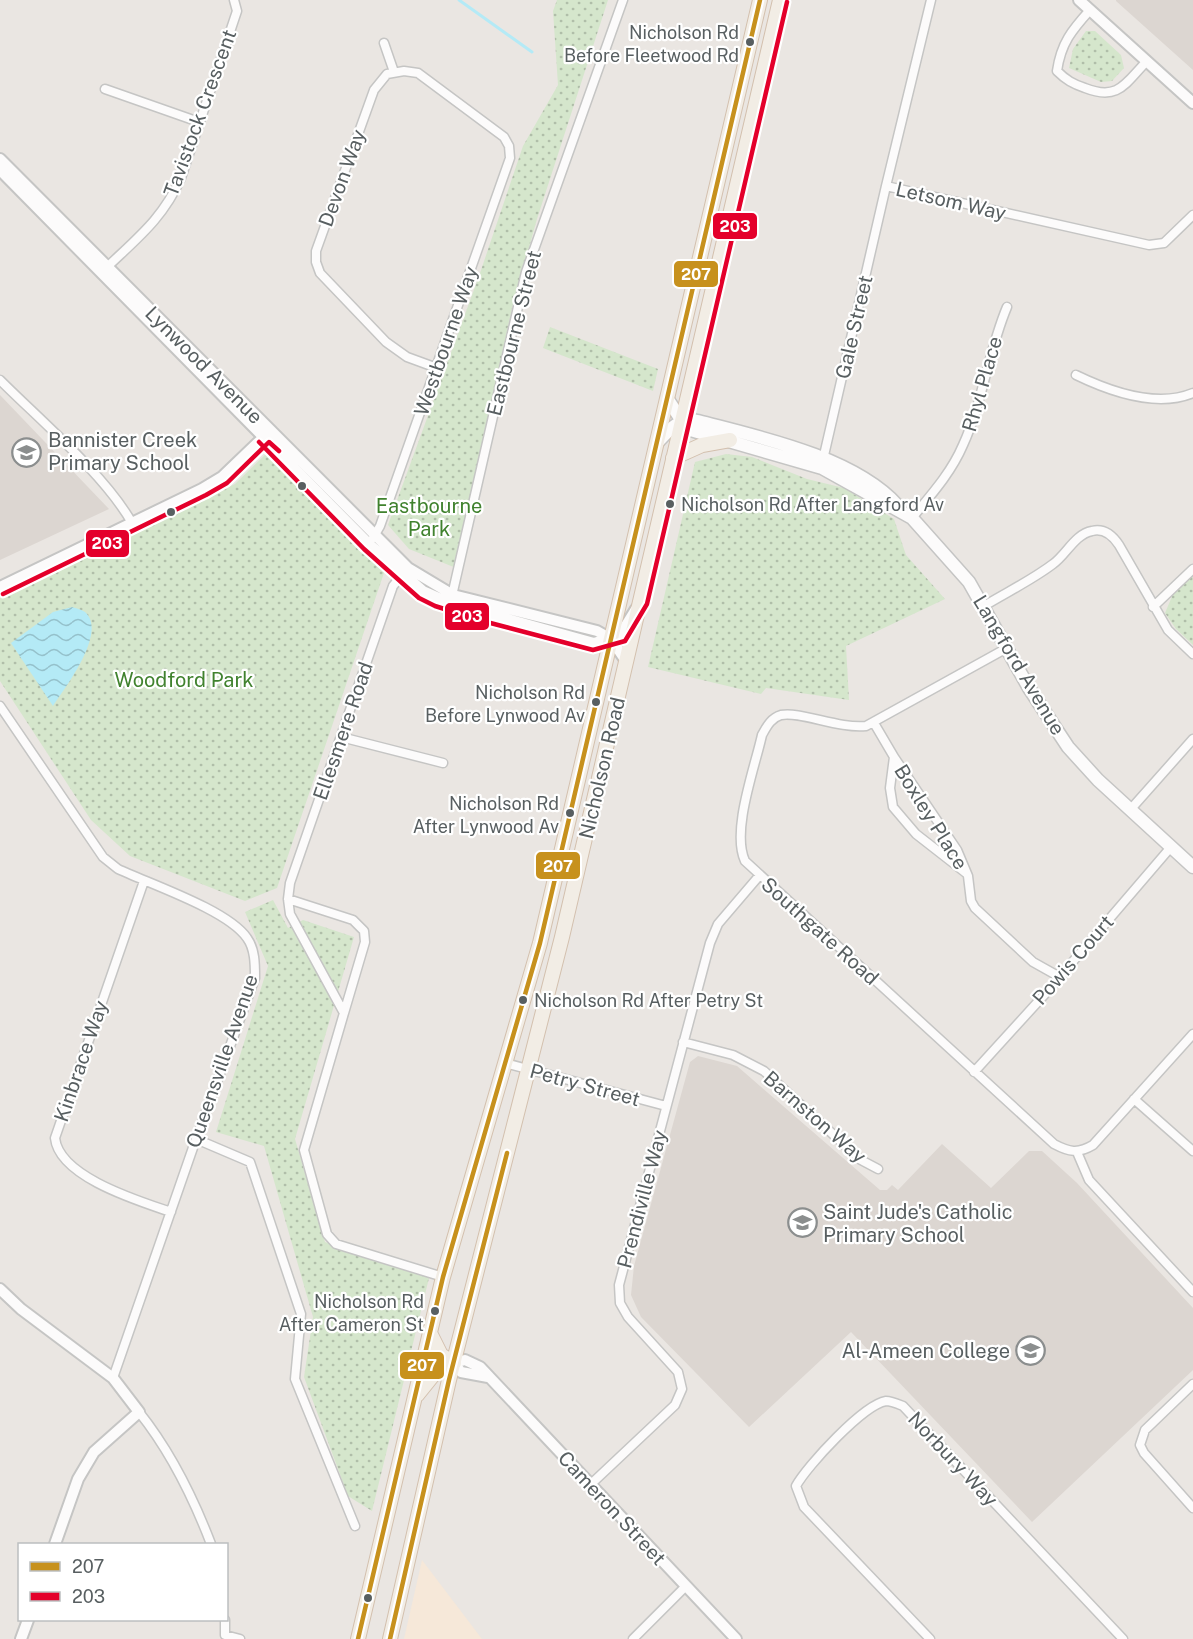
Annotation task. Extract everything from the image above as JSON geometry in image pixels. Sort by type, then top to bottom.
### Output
[{"type":"main road","name":"Nicholson Road","points":[[358,1639],[443,1277],[540,944],[760,0]]},
{"type":"main road","name":"Nicholson Road","points":[[390,1639],[454,1363],[529,1071],[627,661],[780,0]]},
{"type":"main road","points":[[657,443],[669,430],[681,423],[667,398]]},
{"type":"main road","name":"Langford Avenue","points":[[822,464],[687,429],[681,423],[688,419],[718,426],[822,464],[870,483],[887,494],[949,556],[984,606],[1029,687],[1068,747],[1130,810],[1193,867]]},
{"type":"main road","points":[[674,458],[702,445],[730,440]]},
{"type":"main road","points":[[429,1331],[441,1354],[454,1363]]},
{"type":"main road","points":[[412,1402],[438,1369],[454,1363]]},
{"type":"street","name":"Tavistock Crescent","points":[[104,270],[160,217],[170,201],[181,178],[237,11],[234,0]]},
{"type":"street","name":"Eastbourne Street","points":[[452,599],[526,272],[623,0]]},
{"type":"street","name":"Letsom Way","points":[[931,0],[886,186],[1149,245],[1164,243],[1193,215]]},
{"type":"street","points":[[1080,0],[1193,103]]},
{"type":"street","points":[[1090,10],[1072,30],[1060,51],[1058,71],[1068,82],[1098,93],[1110,94],[1120,89],[1146,62]]},
{"type":"street","points":[[384,43],[394,72]]},
{"type":"street","name":"Westbourne Way","points":[[372,540],[510,158],[509,146],[504,136],[418,73],[394,72]]},
{"type":"street","name":"Devon Way","points":[[394,72],[381,79],[374,90],[316,251],[316,262],[320,273],[386,342],[407,357],[436,368]]},
{"type":"street","points":[[105,89],[199,122]]},
{"type":"street","name":"Lynwood Avenue","points":[[0,159],[4,175],[104,270],[423,591],[594,643],[611,639]]},
{"type":"street","name":"Gale Street","points":[[822,464],[886,186]]},
{"type":"street","name":"Rhyl Place","points":[[912,518],[947,474],[963,446],[976,411],[995,335],[1007,308]]},
{"type":"street","points":[[1076,375],[1097,386],[1160,400],[1193,393]]},
{"type":"street","points":[[0,380],[94,474],[118,501],[132,523]]},
{"type":"street","points":[[0,587],[222,477],[267,434]]},
{"type":"street","points":[[984,606],[1054,564],[1079,537],[1094,530],[1113,537],[1168,630],[1193,654]]},
{"type":"street","points":[[1153,607],[1193,570]]},
{"type":"street","name":"Ellesmere Road","points":[[344,1013],[290,915],[288,899],[290,883],[393,586],[405,572]]},
{"type":"street","points":[[627,661],[611,639],[620,635],[640,602]]},
{"type":"street","name":"Southgate Road","points":[[1007,648],[883,715],[874,723],[851,728],[791,715],[781,716],[769,722],[762,735],[740,839],[740,850],[745,861],[759,876],[1054,1144],[1077,1152]]},
{"type":"street","name":"Queensville Avenue","points":[[0,706],[103,857],[118,868],[144,881],[224,917],[246,936],[254,955],[255,978],[196,1138],[114,1378]]},
{"type":"street","points":[[0,727],[10,721]]},
{"type":"street","name":"Boxley Place","points":[[874,723],[894,758],[957,850],[968,876],[971,901],[975,908],[1033,962],[1058,976]]},
{"type":"street","points":[[340,737],[443,763]]},
{"type":"street","points":[[1130,810],[1193,739]]},
{"type":"street","name":"Boxley Place","points":[[894,758],[890,788],[893,807],[915,834],[968,876]]},
{"type":"street","name":"Powis Court","points":[[974,1072],[1171,847]]},
{"type":"street","name":"Prendiville Way","points":[[590,1485],[675,1405],[682,1389],[678,1372],[628,1317],[620,1303],[619,1285],[710,943],[718,924],[759,876]]},
{"type":"street","name":"Kinbrace Way","points":[[144,881],[55,1138],[56,1149],[62,1158],[107,1189],[171,1212]]},
{"type":"street","points":[[288,899],[353,920],[364,931],[365,942],[304,1150],[327,1234],[336,1245],[443,1277]]},
{"type":"street","points":[[1193,1034],[1093,1145],[1077,1152],[1089,1180],[1193,1292]]},
{"type":"street","name":"Barnston Way","points":[[683,1042],[733,1055],[764,1071],[861,1160],[878,1169]]},
{"type":"street","name":"Petry Street","points":[[505,1063],[666,1106]]},
{"type":"street","points":[[1134,1099],[1193,1151]]},
{"type":"street","points":[[196,1138],[250,1162],[301,1314],[295,1379],[355,1526]]},
{"type":"street","points":[[2,1295],[114,1378],[163,1441],[198,1509],[210,1543]]},
{"type":"street","name":"Cameron Street","points":[[454,1363],[461,1372],[488,1377],[736,1639]]},
{"type":"street","points":[[1193,1384],[1144,1430],[1140,1445],[1144,1454],[1193,1508]]},
{"type":"street","name":"Norbury Way","points":[[930,1639],[804,1507],[796,1486],[806,1468],[870,1407],[887,1401],[903,1406],[1119,1638]]},
{"type":"street","points":[[56,1543],[78,1479],[94,1452],[139,1412]]},
{"type":"street","points":[[633,1639],[686,1586]]},
{"type":"street","points":[[21,1639],[28,1621]]},
{"type":"street","points":[[225,1621],[225,1637],[240,1639]]},
{"type":"shaded area","points":[[1116,0],[1193,0],[1193,70],[1116,1]]},
{"type":"shaded area","name":"Bannister Creek Primary School","points":[[0,395],[109,509],[0,560]]},
{"type":"shaded area","points":[[698,1056],[737,1066],[880,1190],[887,1190],[892,1185],[898,1190],[942,1144],[991,1188],[1029,1151],[1042,1151],[1077,1183],[1193,1308],[1193,1370],[1032,1522],[851,1332],[749,1427],[641,1317],[631,1295],[634,1266],[690,1062]]},
{"type":"shaded area","points":[[422,1560],[482,1639],[404,1639]]},
{"type":"green space","name":"Eastbourne Park","points":[[557,0],[608,0],[537,219],[512,308],[456,568],[409,549],[388,525],[479,276],[523,146],[558,85],[553,11]]},
{"type":"green space","points":[[1086,31],[1095,31],[1121,55],[1124,68],[1112,81],[1101,82],[1069,68],[1073,49]]},
{"type":"green space","points":[[550,327],[658,369],[653,391],[543,348]]},
{"type":"green space","name":"Woodford Park","points":[[271,449],[305,480],[386,567],[277,888],[245,901],[130,856],[91,820],[0,681],[0,594],[235,484]]},
{"type":"green space","points":[[726,454],[752,457],[807,479],[844,488],[894,519],[906,555],[945,599],[846,646],[849,700],[766,688],[761,694],[648,667],[695,462]]},
{"type":"green space","points":[[1193,575],[1193,645],[1176,629],[1165,613],[1173,594]]},
{"type":"green space","points":[[273,900],[288,928],[303,920],[354,937],[295,1139],[325,1242],[429,1278],[372,1511],[348,1496],[304,1377],[313,1317],[264,1146],[216,1132],[268,966],[245,912]]},
{"type":"water","points":[[72,607],[85,612],[91,621],[91,633],[82,660],[53,706],[11,643],[53,612]]},
{"type":"waterway","points":[[459,0],[532,52]]},
{"type":"transit line","name":"207","points":[[358,1639],[443,1277],[540,943],[760,0]]},
{"type":"transit line","name":"203","points":[[259,442],[364,549],[419,598],[435,606],[479,620],[593,650],[625,641],[647,604],[787,2]]},
{"type":"transit line","name":"203","points":[[3,594],[206,495],[227,483],[269,442],[279,451]]},
{"type":"transit line","name":"207","points":[[390,1639],[449,1380],[507,1153]]},
{"type":"place","name":"Nicholson Rd Before Fleetwood Rd","points":[[750,42]]},
{"type":"place","name":"Bannister Creek Primary School","points":[[27,452]]},
{"type":"place","name":"Nicholson Rd After Langford Av","points":[[670,504]]},
{"type":"place","name":"Nicholson Rd Before Lynwood Av","points":[[596,702]]},
{"type":"place","name":"Nicholson Rd After Lynwood Av","points":[[570,813]]},
{"type":"place","name":"Nicholson Rd After Petry St","points":[[523,1000]]},
{"type":"place","name":"Saint Jude's Catholic Primary School","points":[[802,1223]]},
{"type":"place","name":"Nicholson Rd After Cameron St","points":[[435,1311]]},
{"type":"place","name":"Al-Ameen College","points":[[1031,1351]]}]
